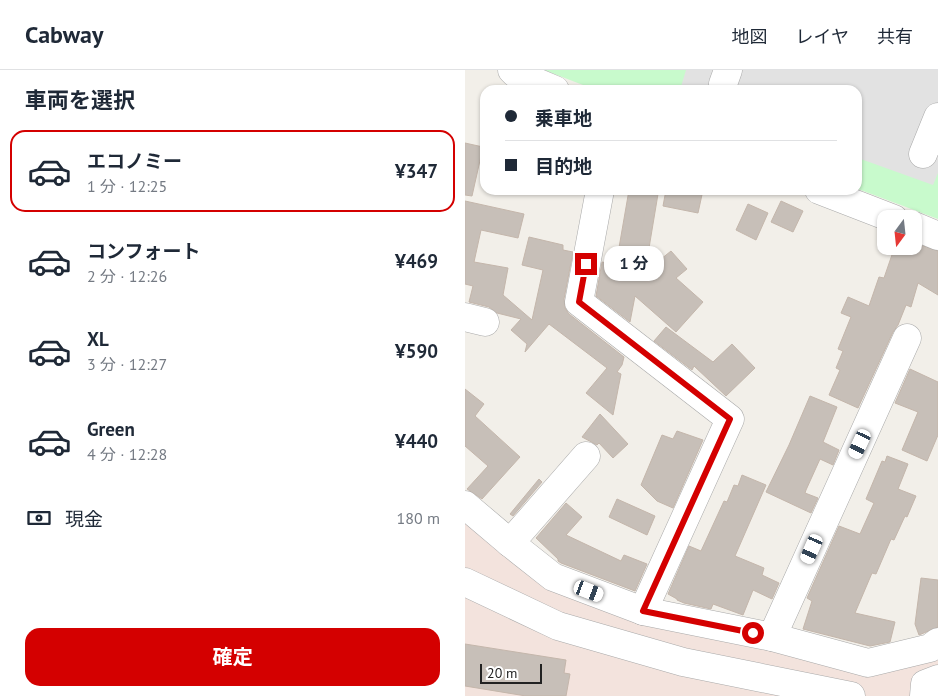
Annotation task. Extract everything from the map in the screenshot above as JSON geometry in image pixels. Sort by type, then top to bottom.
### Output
[{"type":"street","points":[[512,70],[543,85]]},
{"type":"street","points":[[923,154],[938,117]]},
{"type":"street","points":[[599,195],[579,302],[730,419],[643,611]]},
{"type":"street","points":[[832,195],[877,212]]},
{"type":"street","points":[[923,230],[938,236]]},
{"type":"street","points":[[772,637],[907,338]]},
{"type":"street","points":[[510,543],[586,456]]},
{"type":"street","points":[[465,505],[553,577],[643,611],[772,637],[868,663],[930,648],[938,642]]},
{"type":"street","points":[[465,582],[558,626],[683,662],[851,696]]},
{"type":"street","points":[[924,696],[925,684],[938,679]]},
{"type":"shaded area","points":[[686,70],[938,70],[938,173],[933,185],[862,159],[862,85],[682,85]]},
{"type":"shaded area","points":[[465,519],[530,575],[766,645],[938,654],[938,696],[465,696]]},
{"type":"green space","points":[[544,70],[938,70],[938,219],[923,213],[923,210],[914,210],[862,190],[862,85],[583,85]]},
{"type":"building","points":[[465,143],[480,146],[480,160],[472,196],[465,195]]},
{"type":"building","points":[[628,195],[658,195],[645,272],[671,251],[687,269],[676,278],[703,302],[676,332],[635,296],[630,322],[596,296],[602,262],[616,265]]},
{"type":"building","points":[[665,195],[702,195],[698,213],[663,206]]},
{"type":"building","points":[[465,201],[524,214],[518,238],[481,230],[474,262],[508,268],[503,295],[532,320],[543,270],[522,265],[529,237],[563,245],[563,250],[573,252],[564,299],[565,308],[569,314],[624,357],[622,365],[617,372],[621,374],[613,415],[586,393],[607,368],[549,324],[525,352],[527,344],[511,330],[521,319],[497,313],[489,307],[469,302],[473,286],[465,284]]},
{"type":"building","points":[[781,201],[803,211],[793,232],[771,222]]},
{"type":"building","points":[[748,204],[768,213],[756,240],[736,230]]},
{"type":"building","points":[[923,246],[938,251],[938,295],[918,283],[911,307],[906,305],[858,408],[829,395],[840,370],[836,368],[843,351],[838,349],[851,317],[841,313],[848,297],[869,306],[879,277],[884,278],[892,255],[923,255]]},
{"type":"building","points":[[666,327],[713,362],[732,344],[755,368],[726,396],[694,366],[692,370],[654,341]]},
{"type":"building","points":[[910,369],[938,382],[938,435],[927,461],[902,450],[918,412],[895,403]]},
{"type":"building","points":[[465,389],[484,404],[475,416],[520,457],[482,499],[467,489],[488,466],[465,446]]},
{"type":"building","points":[[810,396],[837,407],[823,442],[839,450],[833,465],[820,459],[806,490],[805,493],[818,498],[811,513],[766,492]]},
{"type":"building","points":[[600,414],[628,444],[613,458],[599,443],[597,445],[582,437]]},
{"type":"building","points":[[677,431],[703,440],[673,508],[657,501],[641,485],[662,435],[673,439]]},
{"type":"building","points":[[887,456],[908,464],[898,489],[916,496],[894,540],[891,539],[876,574],[872,573],[855,613],[895,622],[890,642],[870,646],[803,629],[812,601],[807,598],[839,526],[860,534],[874,503],[866,499],[882,461],[885,462]]},
{"type":"building","points":[[742,475],[766,485],[735,556],[764,568],[762,575],[779,583],[772,599],[753,590],[743,615],[713,604],[711,609],[677,600],[668,594],[689,546],[701,551],[724,501],[727,502],[734,485],[738,486]]},
{"type":"building","points":[[539,479],[542,482],[513,516],[510,514]]},
{"type":"building","points":[[617,499],[655,516],[647,535],[609,517]]},
{"type":"building","points":[[566,503],[582,517],[566,535],[621,561],[624,555],[647,564],[635,591],[561,563],[536,538]]},
{"type":"building","points":[[921,578],[938,580],[938,627],[919,635],[915,624]]},
{"type":"building","points":[[465,644],[566,660],[564,673],[570,674],[566,696],[526,696],[465,686]]},
{"type":"route","points":[[586,264],[579,302],[730,419],[643,611],[753,633]]}]
